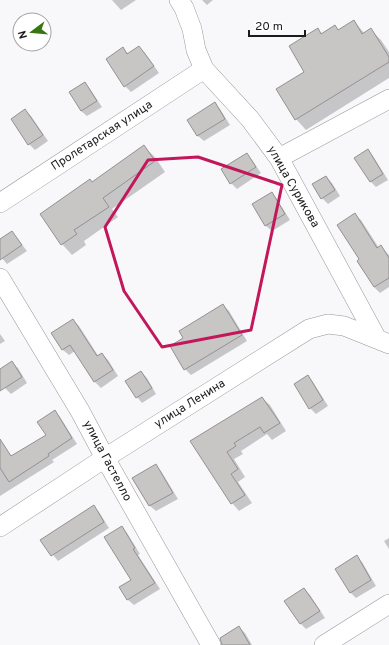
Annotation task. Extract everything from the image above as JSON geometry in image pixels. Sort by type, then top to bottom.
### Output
[{"type":"street","name":"улица Сурикова","points":[[179,0],[184,8],[192,29],[196,50],[204,69],[250,119],[278,158],[383,342]]},
{"type":"street","name":"Пролетарская улица","points":[[0,203],[204,69]]},
{"type":"street","points":[[278,158],[389,99]]},
{"type":"street","name":"улица Гастелло","points":[[0,278],[80,410],[105,458],[211,645]]},
{"type":"street","name":"улица Ленина","points":[[0,527],[105,458],[309,329],[328,324],[344,326],[383,342]]},
{"type":"street","points":[[324,645],[389,604]]},
{"type":"highlighted area","points":[[198,157],[282,185],[251,330],[162,347],[124,291],[105,227],[148,160]]},
{"type":"building","points":[[354,20],[362,34],[371,28],[389,57],[389,62],[295,120],[276,89],[304,72],[289,46],[318,28],[321,34],[335,25],[338,30]]},
{"type":"building","points":[[139,46],[154,66],[124,87],[106,59],[123,47],[127,54]]},
{"type":"building","points":[[85,82],[97,101],[81,111],[69,92]]},
{"type":"building","points":[[215,102],[225,119],[197,136],[187,120]]},
{"type":"building","points":[[25,109],[43,135],[28,145],[11,119]]},
{"type":"building","points":[[144,145],[155,161],[103,198],[109,207],[74,230],[77,234],[61,245],[40,214],[90,179],[92,182]]},
{"type":"building","points":[[368,149],[383,174],[370,182],[354,158]]},
{"type":"building","points":[[247,153],[256,167],[230,184],[221,169]]},
{"type":"building","points":[[326,176],[335,190],[321,199],[312,184]]},
{"type":"building","points":[[272,192],[285,214],[265,226],[252,204]]},
{"type":"building","points":[[355,213],[377,248],[381,245],[389,258],[389,278],[374,287],[357,261],[359,259],[337,225]]},
{"type":"building","points":[[12,231],[22,245],[0,260],[0,239]]},
{"type":"building","points":[[223,304],[242,335],[184,370],[170,346],[183,338],[179,331]]},
{"type":"building","points":[[73,319],[97,356],[102,353],[113,370],[94,382],[70,345],[62,350],[51,333]]},
{"type":"building","points":[[12,361],[22,377],[0,391],[0,369]]},
{"type":"building","points":[[141,371],[152,388],[136,398],[125,381]]},
{"type":"building","points":[[308,375],[323,400],[309,409],[294,384]]},
{"type":"building","points":[[262,397],[280,423],[264,433],[260,427],[234,443],[236,446],[227,452],[238,469],[231,474],[245,495],[231,504],[190,441]]},
{"type":"building","points":[[55,410],[72,438],[48,454],[49,456],[9,482],[0,468],[0,439],[11,456],[46,435],[37,422]]},
{"type":"building","points":[[156,464],[173,493],[149,506],[132,478]]},
{"type":"building","points":[[94,505],[104,522],[51,556],[40,540]]},
{"type":"building","points":[[122,526],[135,548],[133,549],[155,583],[127,600],[119,587],[131,580],[104,537]]},
{"type":"building","points":[[357,555],[371,580],[350,593],[335,569]]},
{"type":"building","points":[[304,588],[320,611],[300,624],[284,601]]},
{"type":"building","points":[[239,626],[250,645],[222,645],[220,638]]}]
